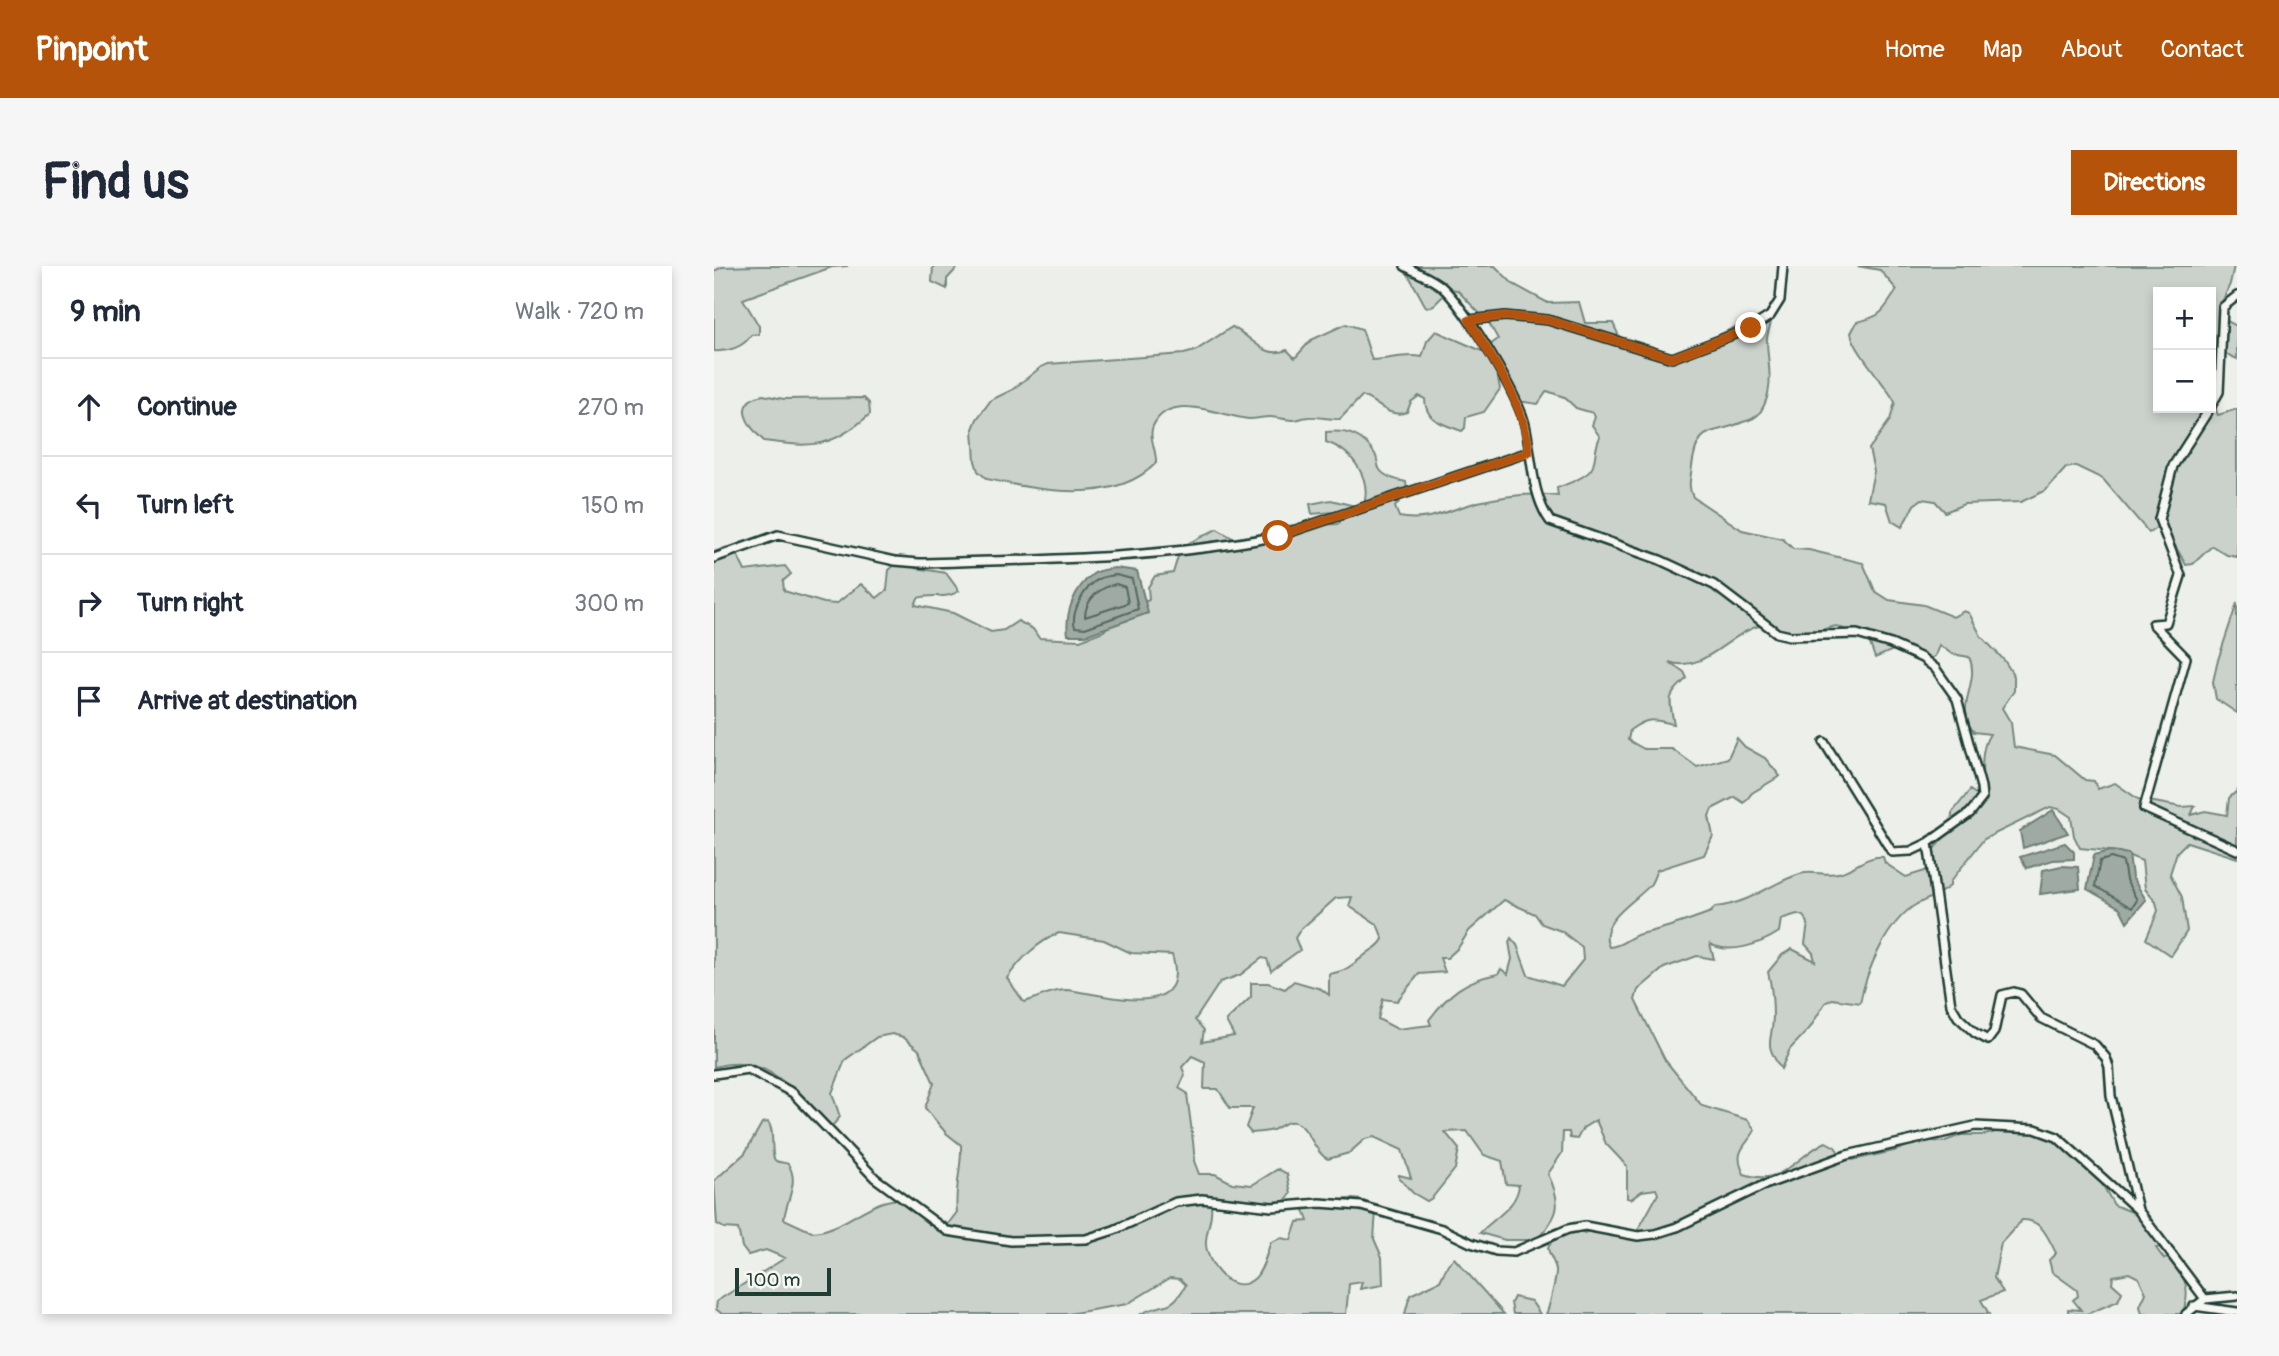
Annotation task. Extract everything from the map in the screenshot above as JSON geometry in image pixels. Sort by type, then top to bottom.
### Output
[{"type":"street","points":[[1405,266],[1440,285],[1469,320],[1518,405],[1527,429],[1529,452],[1545,513],[1555,524],[1660,560],[1714,585],[1777,633],[1790,636],[1857,634],[1891,644],[1922,658],[1935,668],[1958,699],[1982,798],[1970,813],[1928,843],[1911,851],[1890,851],[1824,742]]},
{"type":"street","points":[[1469,320],[1505,316],[1548,320],[1672,358],[1751,328],[1770,316],[1780,300],[1783,266]]},
{"type":"street","points":[[2216,398],[2220,392],[2223,307],[2237,296]]},
{"type":"street","points":[[2206,413],[2173,466],[2159,519],[2181,576],[2166,623],[2153,624],[2186,657],[2144,808],[2237,850]]},
{"type":"street","points":[[714,558],[778,536],[895,561],[919,563],[1085,558],[1247,542],[1278,536],[1529,452]]},
{"type":"street","points":[[1928,843],[1948,990],[1958,1017],[1975,1034],[1988,1040],[1994,1032],[2003,995],[2014,992],[2021,994],[2040,1018],[2095,1045],[2102,1052],[2109,1067],[2111,1096],[2138,1210]]},
{"type":"street","points":[[714,1074],[748,1069],[793,1093],[876,1178],[947,1231],[1011,1241],[1086,1239],[1114,1230],[1176,1202],[1202,1199],[1272,1207],[1320,1203],[1361,1206],[1442,1229],[1483,1247],[1514,1252],[1568,1229],[1584,1226],[1638,1236],[1656,1234],[1677,1227],[1762,1186],[1847,1156],[1975,1126],[2035,1129],[2057,1137],[2138,1210],[2205,1298]]},
{"type":"street","points":[[2186,1314],[2205,1298],[2237,1296]]},
{"type":"street","points":[[2193,1306],[2237,1312]]},
{"type":"shaded area","points":[[848,266],[832,267],[743,299],[759,326],[759,334],[751,335],[735,348],[714,351],[714,271],[722,267]]},
{"type":"shaded area","points":[[933,266],[959,266],[947,279],[947,289],[932,282]]},
{"type":"shaded area","points":[[1420,266],[1495,266],[1513,284],[1548,303],[1579,302],[1585,323],[1613,323],[1622,343],[1664,356],[1695,348],[1745,323],[1771,322],[1767,340],[1770,377],[1765,402],[1753,418],[1702,437],[1692,466],[1690,486],[1693,497],[1742,530],[1783,539],[1793,549],[1809,550],[1863,563],[1875,591],[1889,600],[1924,605],[1953,617],[1964,611],[1969,613],[1981,636],[2004,660],[2014,676],[2014,691],[2002,708],[2011,723],[2014,747],[2055,755],[2085,780],[2094,781],[2098,789],[2115,783],[2138,799],[2181,807],[2195,806],[2191,815],[2205,811],[2227,815],[2229,798],[2237,791],[2237,858],[2187,842],[2177,852],[2170,874],[2182,897],[2187,931],[2171,956],[2146,939],[2158,911],[2156,902],[2145,889],[2142,861],[2120,852],[2080,848],[2074,836],[2071,817],[2050,807],[1984,839],[1950,882],[1950,886],[1906,912],[1896,922],[1880,948],[1867,977],[1860,1003],[1832,999],[1825,1003],[1810,1028],[1790,1049],[1781,1069],[1770,1047],[1773,1010],[1768,972],[1782,955],[1792,949],[1815,961],[1813,953],[1805,944],[1808,923],[1803,916],[1797,914],[1781,919],[1779,932],[1755,944],[1727,948],[1710,944],[1714,959],[1697,956],[1664,968],[1638,990],[1635,1000],[1665,1060],[1702,1106],[1748,1120],[1755,1130],[1740,1154],[1744,1174],[1769,1177],[1780,1173],[1826,1142],[1835,1147],[1843,1158],[1853,1160],[1894,1151],[1924,1140],[1943,1142],[1961,1135],[1985,1135],[2013,1127],[2036,1134],[2064,1135],[2066,1138],[2062,1142],[2093,1168],[2114,1205],[2137,1214],[2163,1247],[2156,1248],[2164,1259],[2172,1258],[2186,1285],[2182,1314],[2142,1314],[2140,1306],[2146,1293],[2139,1278],[2129,1273],[2113,1276],[2112,1283],[2122,1292],[2118,1301],[2087,1314],[2068,1314],[2068,1309],[2081,1310],[2073,1300],[2078,1296],[2077,1290],[2052,1272],[2049,1260],[2056,1253],[2044,1230],[2035,1223],[2022,1220],[2001,1243],[1994,1278],[2003,1292],[1981,1300],[1989,1314],[1546,1314],[1556,1273],[1548,1248],[1553,1239],[1579,1228],[1584,1233],[1597,1228],[1637,1232],[1658,1194],[1656,1189],[1642,1191],[1631,1199],[1627,1198],[1627,1166],[1606,1144],[1596,1120],[1583,1128],[1577,1139],[1570,1138],[1569,1132],[1563,1132],[1562,1153],[1548,1174],[1557,1202],[1550,1224],[1536,1240],[1505,1240],[1480,1233],[1510,1206],[1519,1185],[1506,1184],[1502,1161],[1484,1155],[1467,1131],[1445,1132],[1459,1149],[1455,1169],[1427,1201],[1413,1193],[1399,1178],[1399,1175],[1411,1178],[1402,1150],[1374,1137],[1365,1139],[1349,1153],[1328,1159],[1318,1150],[1301,1125],[1295,1122],[1271,1131],[1251,1133],[1246,1127],[1253,1108],[1230,1108],[1218,1089],[1204,1089],[1205,1062],[1192,1056],[1182,1067],[1185,1075],[1179,1088],[1187,1093],[1194,1161],[1199,1174],[1215,1174],[1232,1183],[1252,1185],[1278,1169],[1287,1174],[1291,1194],[1284,1202],[1220,1203],[1211,1206],[1206,1245],[1211,1262],[1230,1282],[1247,1283],[1261,1270],[1271,1242],[1281,1238],[1291,1240],[1297,1222],[1308,1221],[1304,1210],[1319,1202],[1326,1208],[1345,1199],[1365,1202],[1376,1210],[1374,1239],[1382,1257],[1383,1285],[1360,1289],[1362,1282],[1349,1284],[1346,1314],[1141,1314],[1171,1303],[1180,1294],[1186,1285],[1180,1279],[1170,1278],[1127,1304],[1068,1314],[722,1314],[716,1309],[717,1301],[785,1258],[766,1250],[748,1255],[742,1247],[738,1229],[724,1228],[717,1224],[714,1181],[745,1153],[762,1123],[768,1122],[772,1132],[774,1159],[788,1164],[793,1178],[784,1219],[812,1232],[825,1230],[874,1206],[898,1199],[916,1203],[948,1224],[957,1212],[961,1145],[946,1133],[925,1108],[934,1083],[919,1050],[903,1037],[892,1034],[877,1037],[845,1060],[832,1093],[840,1117],[833,1125],[824,1125],[790,1087],[764,1069],[733,1064],[714,1067],[714,552],[727,547],[736,552],[745,571],[785,566],[791,574],[783,581],[784,591],[836,604],[861,584],[877,598],[887,590],[889,570],[897,563],[908,562],[916,568],[946,573],[959,591],[949,595],[918,598],[915,605],[953,613],[991,632],[1004,630],[1018,621],[1033,629],[1039,638],[1080,640],[1104,631],[1117,615],[1149,600],[1148,587],[1155,576],[1173,573],[1181,547],[1217,529],[1236,540],[1251,540],[1275,526],[1339,524],[1341,519],[1333,512],[1312,514],[1310,504],[1331,500],[1363,508],[1363,477],[1345,452],[1326,442],[1326,432],[1348,433],[1360,438],[1375,454],[1383,473],[1406,482],[1407,492],[1395,507],[1399,517],[1430,517],[1508,496],[1558,496],[1557,488],[1582,477],[1593,466],[1600,437],[1592,425],[1595,417],[1593,413],[1576,408],[1564,397],[1547,391],[1538,404],[1511,400],[1495,363],[1500,389],[1484,412],[1466,417],[1462,431],[1436,421],[1428,412],[1425,399],[1419,396],[1411,402],[1407,412],[1401,414],[1389,412],[1362,396],[1340,419],[1249,419],[1184,407],[1161,415],[1153,426],[1156,463],[1139,476],[1119,485],[1098,490],[1052,490],[987,479],[978,471],[973,429],[977,419],[991,400],[1012,390],[1048,364],[1184,354],[1195,351],[1232,327],[1258,346],[1272,352],[1287,350],[1295,358],[1311,340],[1346,324],[1362,329],[1372,360],[1422,357],[1427,341],[1436,331],[1482,351],[1498,339],[1489,323],[1457,290],[1450,289],[1433,306],[1426,307],[1408,274],[1411,273],[1409,270]],"holes":[[[1759,626],[1797,636],[1836,626],[1868,638],[1875,658],[1893,650],[1930,659],[1935,656],[1939,645],[1952,654],[1969,657],[1972,676],[1966,704],[1968,723],[1974,732],[1990,734],[1983,756],[1979,801],[1966,819],[1977,795],[1970,790],[1952,813],[1951,829],[1933,850],[1931,882],[1928,870],[1906,877],[1885,863],[1883,857],[1877,857],[1838,873],[1800,874],[1739,902],[1715,907],[1711,912],[1640,934],[1609,947],[1608,928],[1620,912],[1645,891],[1657,870],[1704,855],[1713,836],[1709,816],[1712,809],[1735,797],[1744,803],[1752,793],[1780,776],[1765,758],[1745,747],[1737,738],[1728,758],[1697,767],[1672,749],[1644,749],[1628,740],[1630,730],[1647,721],[1674,724],[1671,697],[1687,678],[1684,672],[1669,662],[1693,663]],[[1352,897],[1349,906],[1377,924],[1383,939],[1379,944],[1348,968],[1329,974],[1329,995],[1321,989],[1294,981],[1285,989],[1268,983],[1251,983],[1251,997],[1226,1021],[1234,1036],[1202,1042],[1204,1030],[1195,1020],[1220,982],[1240,975],[1262,958],[1267,959],[1271,971],[1300,950],[1295,938],[1300,930],[1336,898]],[[1504,900],[1535,914],[1542,924],[1561,931],[1582,947],[1583,960],[1562,986],[1528,975],[1517,945],[1511,938],[1509,942],[1512,959],[1508,974],[1501,969],[1498,974],[1476,980],[1459,989],[1429,1020],[1431,1025],[1397,1029],[1378,1019],[1383,999],[1397,1001],[1419,974],[1445,972],[1440,958],[1447,958],[1458,948],[1469,931]],[[1059,933],[1104,940],[1131,953],[1172,955],[1175,977],[1169,990],[1156,997],[1138,1000],[1060,990],[1024,1002],[1007,978],[1018,964],[1043,942]]]},
{"type":"shaded area","points":[[1857,266],[2234,266],[2230,284],[2218,312],[2223,319],[2237,326],[2237,359],[2217,350],[2216,372],[2216,287],[2153,287],[2153,413],[2216,411],[2218,415],[2237,409],[2237,557],[2227,555],[2212,546],[2193,564],[2186,565],[2167,531],[2159,526],[2149,533],[2103,479],[2076,466],[2066,468],[2046,490],[2021,502],[1964,504],[1945,512],[1935,501],[1922,499],[1914,505],[1902,527],[1892,521],[1886,503],[1868,500],[1874,471],[1869,449],[1890,420],[1895,402],[1858,349],[1851,333],[1857,322],[1882,312],[1897,290],[1880,270]]},
{"type":"shaded area","points":[[763,395],[784,399],[864,398],[869,403],[870,414],[844,434],[822,443],[796,445],[764,441],[748,422],[745,409],[753,398]]},
{"type":"shaded area","points":[[2237,603],[2237,713],[2216,699],[2213,682]]},
{"type":"shaded area","points":[[1454,1258],[1504,1314],[1405,1314],[1410,1295],[1440,1281]]},
{"type":"shaded area","points":[[1514,1297],[1531,1301],[1540,1314],[1513,1314],[1511,1303]]},
{"type":"water","points":[[1115,568],[1137,571],[1148,613],[1086,635],[1068,635],[1072,602],[1081,586],[1095,573]]},
{"type":"water","points":[[2053,810],[2068,833],[2023,848],[2020,831]]},
{"type":"water","points":[[2065,843],[2074,852],[2074,859],[2053,860],[2027,868],[2020,857]]},
{"type":"water","points":[[2110,851],[2129,854],[2132,877],[2146,900],[2127,922],[2120,908],[2087,889],[2094,855]]},
{"type":"water","points":[[2061,866],[2078,867],[2080,889],[2040,894],[2043,870]]},
{"type":"route","points":[[1278,536],[1529,452],[1527,429],[1518,405],[1469,320],[1505,316],[1548,320],[1672,358],[1751,328]]}]
